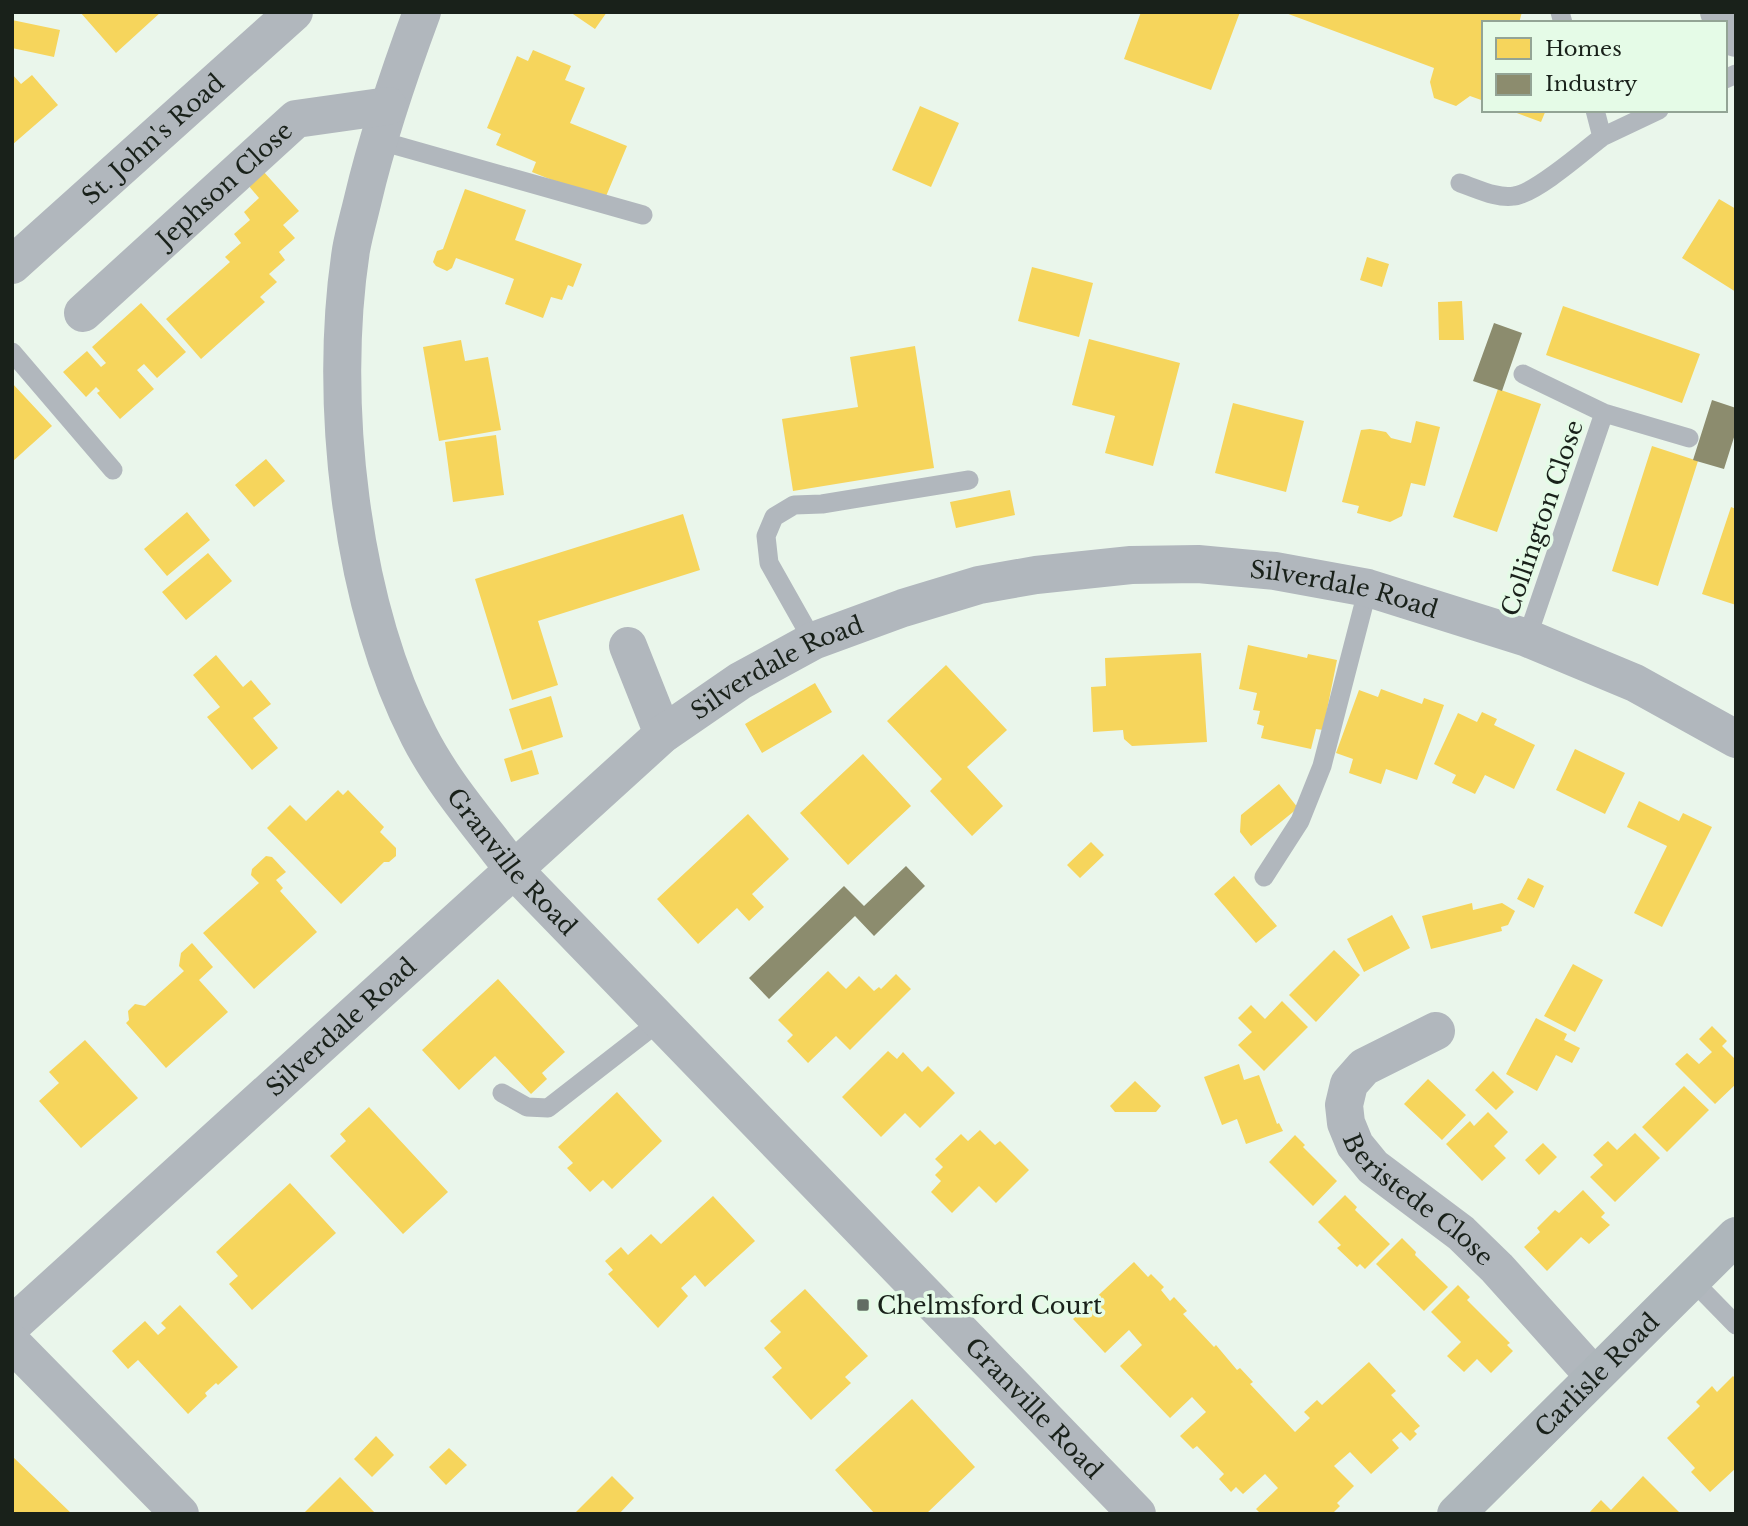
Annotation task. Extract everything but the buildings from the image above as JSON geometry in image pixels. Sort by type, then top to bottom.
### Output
[{"type":"street","name":"St. John's Road","points":[[12,265],[294,12]]},
{"type":"street","name":"Granville Road","points":[[422,12],[382,123],[351,250],[342,346],[345,456],[365,581],[386,663],[419,736],[453,794],[513,869],[1137,1514]]},
{"type":"street","name":"Jephson Close","points":[[83,313],[296,119],[382,123]]},
{"type":"street","name":"Silverdale Road","points":[[12,1325],[663,734],[740,681],[813,641],[903,608],[979,586],[1035,575],[1131,565],[1198,564],[1275,571],[1368,588],[1527,638],[1635,683],[1736,739]]},
{"type":"street","points":[[628,646],[663,734]]},
{"type":"street","name":"Beristede Close","points":[[1436,1031],[1364,1066],[1349,1084],[1344,1105],[1346,1123],[1355,1145],[1373,1167],[1461,1233],[1497,1268],[1594,1376]]},
{"type":"street","name":"Carlisle Road","points":[[1456,1514],[1736,1236]]},
{"type":"street","points":[[12,1343],[180,1514]]},
{"type":"lane","points":[[1596,112],[1602,137]]},
{"type":"lane","points":[[1460,183],[1493,194],[1515,197],[1544,182],[1602,137],[1655,112]]},
{"type":"lane","points":[[382,123],[643,215]]},
{"type":"lane","points":[[12,352],[113,470]]},
{"type":"lane","name":"Collington Close","points":[[1524,374],[1604,413],[1689,438]]},
{"type":"lane","name":"Collington Close","points":[[1527,638],[1604,413]]},
{"type":"lane","points":[[813,641],[769,563],[766,536],[774,517],[794,505],[822,504],[969,480]]},
{"type":"lane","points":[[1264,877],[1300,821],[1322,766],[1368,588]]},
{"type":"lane","points":[[502,1093],[527,1107],[548,1108],[660,1021]]},
{"type":"lane","points":[[1692,1280],[1736,1325]]},
{"type":"place","name":"Chelmsford Court","points":[[863,1305]]}]
